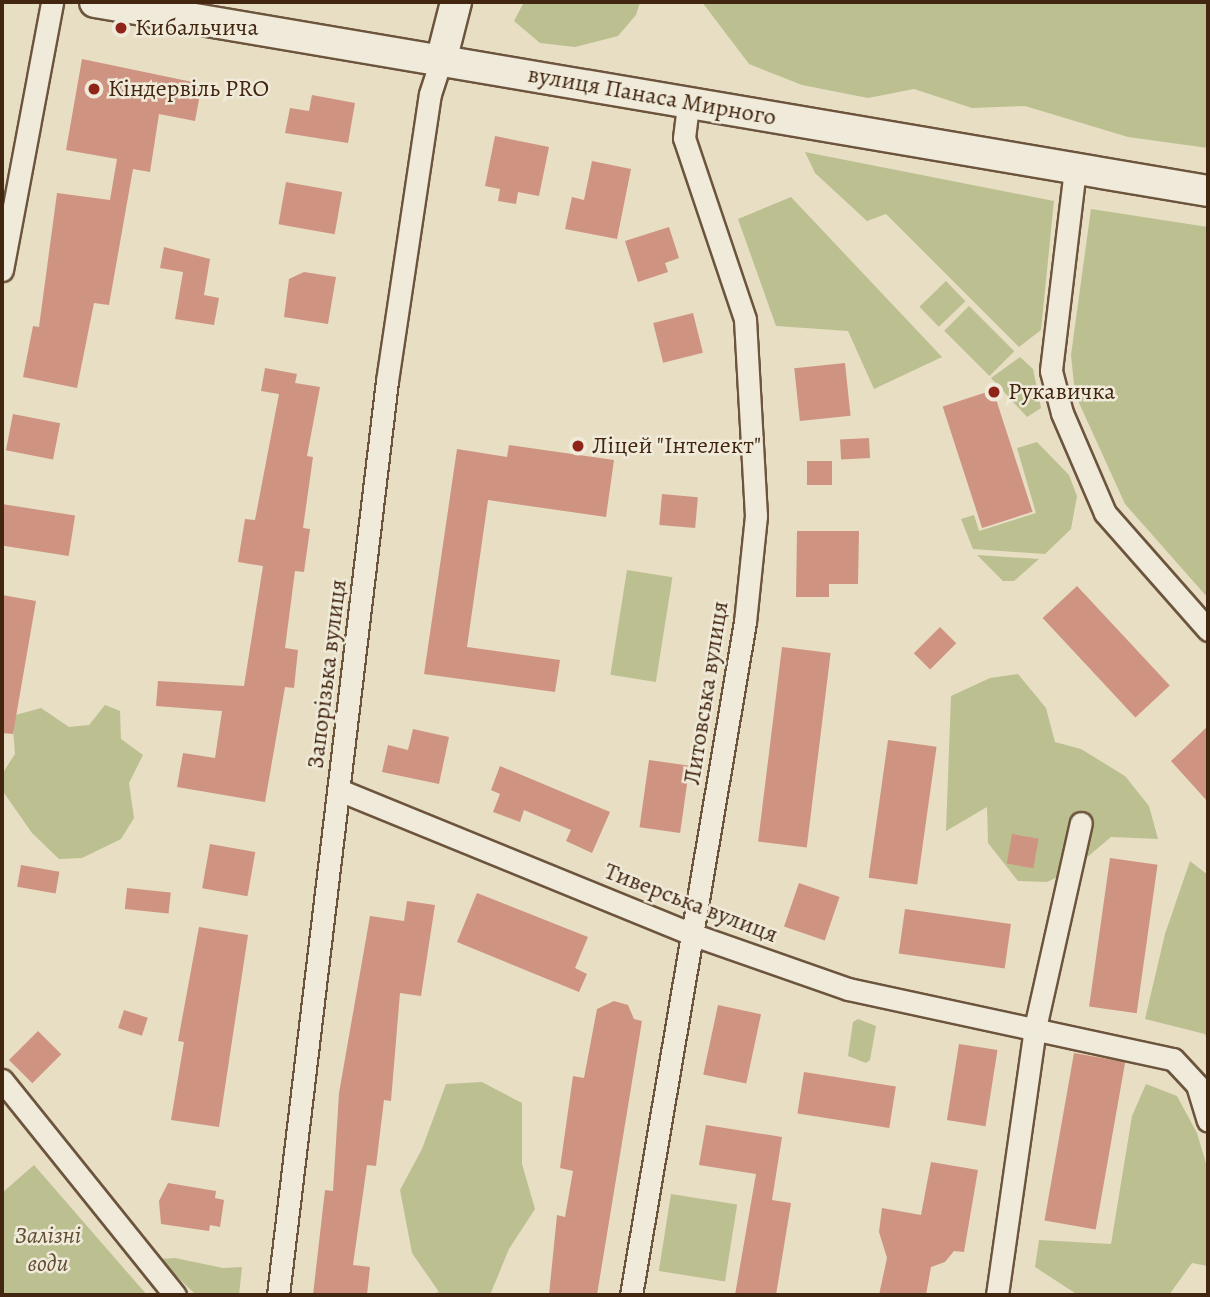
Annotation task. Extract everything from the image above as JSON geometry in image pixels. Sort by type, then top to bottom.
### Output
[{"type":"street","points":[[2,270],[52,2]]},
{"type":"street","name":"вулиця Панаса Мирного","points":[[95,2],[1208,191]]},
{"type":"street","points":[[440,61],[456,2]]},
{"type":"street","name":"Запорізька вулиця","points":[[278,1295],[387,382],[430,94],[440,61]]},
{"type":"street","name":"Литовська вулиця","points":[[631,1295],[745,622],[756,516],[745,319],[684,138],[688,103]]},
{"type":"street","points":[[1075,169],[1051,371],[1062,413],[1105,513],[1208,630]]},
{"type":"street","name":"Тиверська вулиця","points":[[339,790],[694,935],[848,989],[1173,1059],[1197,1085],[1208,1120]]},
{"type":"street","points":[[997,1295],[1035,1028],[1081,823]]},
{"type":"street","points":[[2,1080],[175,1295]]},
{"type":"green space","points":[[524,2],[640,2],[636,15],[618,36],[575,47],[540,43],[514,21]]},
{"type":"green space","points":[[702,2],[1208,2],[1208,148],[1128,137],[1025,106],[972,108],[914,89],[868,98],[802,85],[749,64]]},
{"type":"green space","points":[[805,152],[1054,201],[1041,330],[1019,347],[886,214],[867,221],[815,173]]},
{"type":"green space","points":[[791,197],[942,357],[874,389],[848,331],[776,326],[738,219]]},
{"type":"green space","points":[[1091,209],[1208,227],[1208,598],[1125,504],[1075,394],[1071,355]]},
{"type":"green space","points":[[946,281],[965,301],[939,327],[919,307]]},
{"type":"green space","points":[[969,306],[1014,351],[990,376],[944,331]]},
{"type":"green space","points":[[1020,357],[1033,369],[1041,408],[1027,417],[991,378]]},
{"type":"green space","points":[[1037,442],[1069,475],[1077,496],[1071,529],[1045,554],[973,549],[961,519],[974,515],[979,531],[1036,513],[1017,448]]},
{"type":"green space","points":[[977,555],[1039,559],[1014,581],[1003,581]]},
{"type":"green space","points":[[627,570],[672,577],[656,682],[610,675]]},
{"type":"green space","points":[[1018,674],[1046,708],[1055,742],[1081,749],[1125,776],[1149,806],[1158,839],[1111,837],[1072,870],[1047,882],[1018,881],[988,843],[987,807],[946,831],[951,696],[990,678]]},
{"type":"green space","points":[[105,705],[120,711],[121,739],[143,755],[129,783],[134,818],[121,839],[82,858],[59,859],[32,833],[2,790],[2,774],[15,754],[12,716],[41,708],[69,727],[89,725]]},
{"type":"green space","points":[[1190,861],[1208,875],[1208,1042],[1205,1034],[1145,1019],[1165,934]]},
{"type":"green space","points":[[858,1019],[876,1026],[870,1060],[866,1063],[848,1056],[853,1022]]},
{"type":"green space","points":[[482,1082],[522,1103],[522,1164],[535,1209],[509,1249],[490,1295],[428,1295],[439,1292],[412,1253],[400,1190],[422,1149],[446,1084]]},
{"type":"green space","points":[[1146,1084],[1177,1096],[1197,1133],[1208,1170],[1208,1266],[1192,1263],[1169,1295],[1078,1295],[1035,1267],[1039,1240],[1111,1244],[1132,1116]]},
{"type":"green space","name":"Залізні води","points":[[34,1165],[147,1295],[2,1295],[2,1193]]},
{"type":"green space","points":[[671,1194],[737,1204],[725,1282],[659,1271]]},
{"type":"green space","points":[[175,1258],[223,1268],[242,1267],[239,1295],[196,1295],[159,1259]]},
{"type":"building","points":[[82,59],[202,84],[195,121],[159,114],[150,172],[133,169],[109,305],[94,303],[77,388],[23,377],[33,326],[39,327],[57,193],[110,200],[117,159],[66,150]]},
{"type":"building","points":[[312,95],[355,103],[348,143],[285,133],[290,108],[309,111]]},
{"type":"building","points":[[495,136],[549,147],[539,196],[518,192],[516,204],[498,201],[500,189],[485,186]]},
{"type":"building","points":[[592,161],[631,169],[617,239],[565,229],[572,197],[584,200]]},
{"type":"building","points":[[286,182],[342,192],[335,234],[279,224]]},
{"type":"building","points":[[669,227],[679,258],[665,263],[668,272],[638,282],[625,241]]},
{"type":"building","points":[[164,247],[210,259],[204,295],[219,298],[214,325],[175,319],[183,272],[160,268]]},
{"type":"building","points":[[304,272],[336,277],[328,324],[284,317],[289,279]]},
{"type":"building","points":[[693,313],[703,353],[663,363],[653,323]]},
{"type":"building","points":[[845,363],[851,416],[800,421],[794,368]]},
{"type":"building","points":[[265,368],[297,374],[295,383],[320,387],[307,456],[313,457],[303,528],[310,529],[304,572],[295,571],[285,648],[298,650],[294,688],[285,687],[265,802],[177,787],[183,753],[215,758],[222,711],[156,706],[158,681],[244,686],[263,566],[238,562],[245,519],[255,520],[279,394],[261,391]]},
{"type":"building","points":[[993,390],[1033,512],[982,528],[943,406]]},
{"type":"building","points":[[13,414],[60,423],[53,459],[6,450]]},
{"type":"building","points":[[869,438],[870,458],[841,459],[840,440]]},
{"type":"building","points":[[509,445],[614,460],[606,517],[488,500],[467,647],[560,660],[555,692],[424,674],[457,449],[507,457]]},
{"type":"building","points":[[807,461],[832,461],[832,485],[807,485]]},
{"type":"building","points":[[662,494],[698,497],[695,528],[659,525]]},
{"type":"building","points":[[2,504],[75,516],[69,556],[2,546]]},
{"type":"building","points":[[797,531],[859,531],[858,584],[829,584],[829,597],[796,597]]},
{"type":"building","points":[[1077,586],[1170,685],[1135,718],[1043,618]]},
{"type":"building","points":[[2,595],[36,601],[13,734],[2,733]]},
{"type":"building","points":[[940,627],[956,643],[930,669],[914,653]]},
{"type":"building","points":[[782,647],[831,653],[807,848],[758,842]]},
{"type":"building","points":[[1208,726],[1208,802],[1171,761]]},
{"type":"building","points":[[413,729],[449,737],[439,784],[382,772],[388,745],[408,750]]},
{"type":"building","points":[[888,740],[937,747],[917,884],[869,878]]},
{"type":"building","points":[[649,760],[690,766],[680,833],[640,827]]},
{"type":"building","points":[[500,766],[610,812],[592,853],[566,841],[571,830],[524,810],[520,822],[493,812],[500,794],[491,790]]},
{"type":"building","points":[[1012,834],[1039,839],[1033,868],[1007,864]]},
{"type":"building","points":[[210,844],[255,852],[247,896],[202,888]]},
{"type":"building","points":[[1110,858],[1158,865],[1137,1013],[1089,1007]]},
{"type":"building","points":[[21,865],[59,872],[56,893],[17,887]]},
{"type":"building","points":[[799,883],[840,897],[825,940],[784,926]]},
{"type":"building","points":[[127,888],[171,893],[169,913],[125,909]]},
{"type":"building","points":[[477,893],[588,937],[575,968],[587,974],[579,992],[457,942]]},
{"type":"building","points":[[407,901],[435,905],[421,996],[400,993],[391,1101],[384,1100],[376,1166],[367,1165],[353,1265],[370,1267],[367,1295],[313,1295],[325,1190],[333,1191],[339,1093],[370,916],[404,921]]},
{"type":"building","points":[[905,909],[1011,924],[1005,968],[899,954]]},
{"type":"building","points":[[199,927],[248,935],[219,1127],[171,1120],[184,1042],[178,1041]]},
{"type":"building","points":[[614,1001],[628,1005],[634,1019],[642,1021],[597,1295],[549,1295],[557,1215],[565,1217],[573,1171],[560,1168],[573,1076],[584,1078],[597,1009]]},
{"type":"building","points":[[718,1005],[761,1014],[746,1084],[703,1074]]},
{"type":"building","points":[[124,1010],[148,1018],[142,1036],[118,1028]]},
{"type":"building","points":[[38,1031],[61,1054],[32,1083],[9,1060]]},
{"type":"building","points":[[959,1044],[998,1050],[985,1126],[947,1120]]},
{"type":"building","points":[[1074,1053],[1125,1062],[1096,1229],[1044,1220]]},
{"type":"building","points":[[804,1072],[896,1087],[889,1128],[797,1113]]},
{"type":"building","points":[[706,1125],[782,1137],[772,1200],[791,1203],[776,1295],[735,1295],[756,1174],[699,1165]]},
{"type":"building","points":[[931,1162],[978,1170],[964,1252],[954,1251],[945,1262],[931,1267],[926,1295],[879,1295],[887,1258],[879,1232],[882,1208],[921,1215]]},
{"type":"building","points":[[168,1183],[216,1191],[215,1198],[224,1200],[220,1227],[210,1225],[209,1231],[161,1224],[159,1201]]},
{"type":"place","name":"Кибальчича","points":[[121,28]]},
{"type":"place","name":"Кіндервіль PRO","points":[[94,89]]},
{"type":"place","name":"Рукавичка","points":[[994,392]]},
{"type":"place","name":"Ліцей \"Інтелект\"","points":[[578,446]]}]
